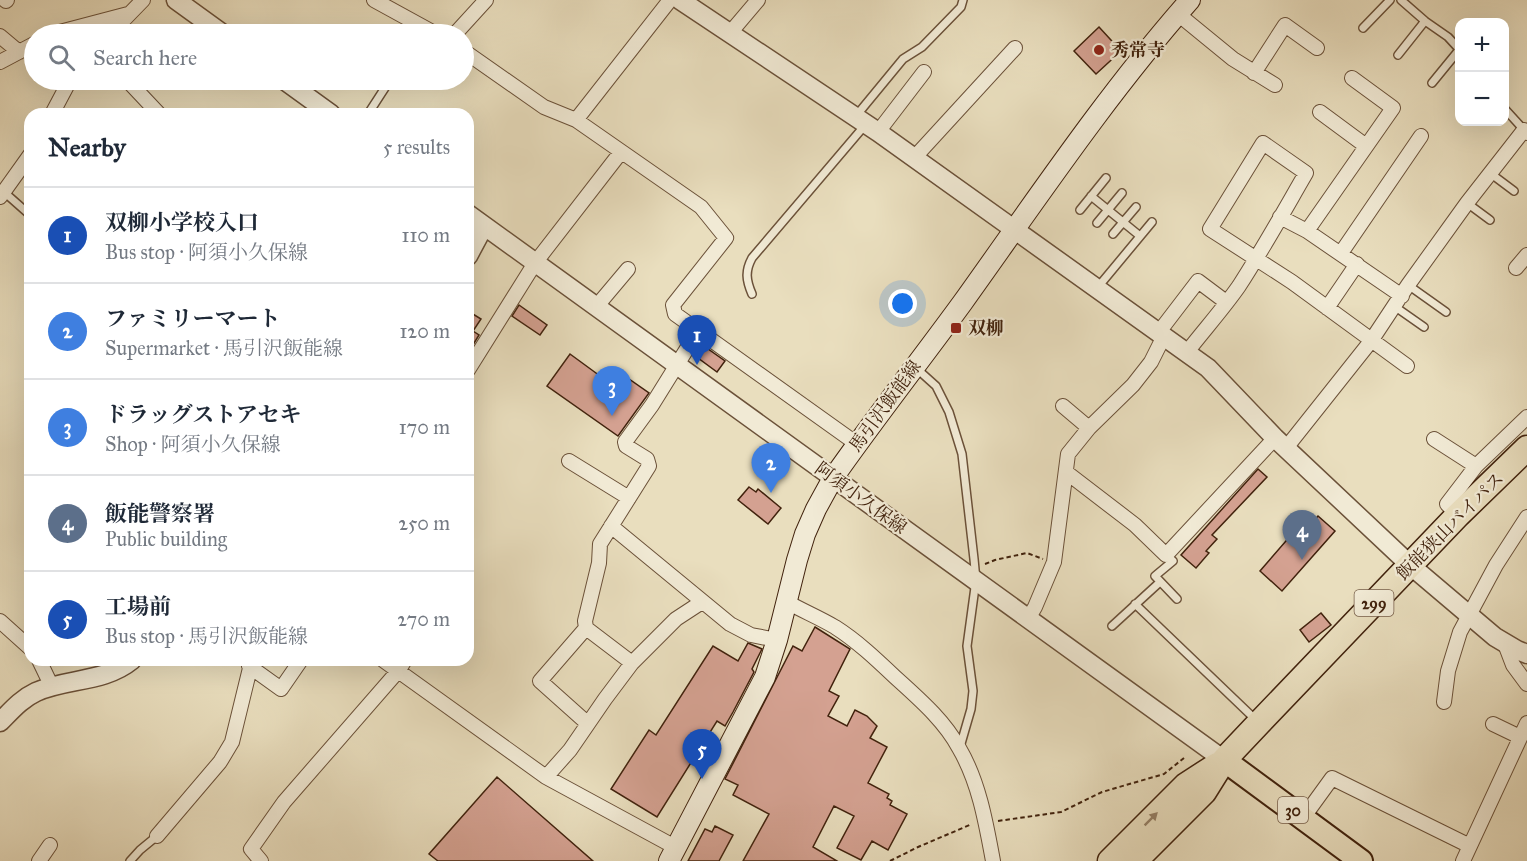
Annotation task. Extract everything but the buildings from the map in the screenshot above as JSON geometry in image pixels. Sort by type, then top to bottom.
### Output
[{"type":"highway","name":"飯能狭山バイパス","points":[[1135,861],[1204,792],[1224,760],[1259,723],[1458,515],[1527,448]]},
{"type":"highway","name":"飯能狭山バイパス","points":[[1110,861],[1186,785],[1224,760]]},
{"type":"main road","name":"馬引沢飯能線","points":[[672,854],[765,677],[805,534],[833,478],[1132,69],[1184,7]]},
{"type":"main road","name":"30","points":[[1224,760],[1361,861]]},
{"type":"street","points":[[119,24],[143,0]]},
{"type":"street","points":[[374,0],[413,24]]},
{"type":"street","points":[[464,24],[486,0]]},
{"type":"street","points":[[576,120],[670,0]]},
{"type":"street","points":[[680,0],[915,158],[1187,352],[1221,380],[1280,443],[1410,565],[1505,644],[1527,654]]},
{"type":"street","points":[[730,33],[758,0]]},
{"type":"street","points":[[183,2],[210,24]]},
{"type":"street","points":[[1184,7],[1233,59],[1275,85]]},
{"type":"street","points":[[90,24],[128,14]]},
{"type":"street","points":[[1254,73],[1285,26],[1317,48]]},
{"type":"street","points":[[0,36],[19,52]]},
{"type":"street","points":[[915,158],[1015,48]]},
{"type":"street","points":[[0,62],[24,49]]},
{"type":"street","points":[[474,58],[544,106],[576,120],[701,207],[726,238],[674,305],[675,314],[857,444]]},
{"type":"street","points":[[866,125],[924,72]]},
{"type":"street","points":[[1308,231],[1393,108],[1352,78]]},
{"type":"street","points":[[55,108],[65,90]]},
{"type":"street","points":[[136,90],[153,108]]},
{"type":"street","points":[[298,90],[323,108]]},
{"type":"street","points":[[1320,112],[1366,146]]},
{"type":"street","points":[[1066,472],[1135,525],[1166,555],[1280,443],[1371,341],[1467,203],[1526,132]]},
{"type":"street","points":[[1341,253],[1421,136]]},
{"type":"street","points":[[1187,352],[1238,287],[1254,259],[1280,218],[1306,173],[1263,143],[1210,229],[1254,259],[1292,282],[1407,366]]},
{"type":"street","points":[[474,360],[535,263],[621,152]]},
{"type":"street","points":[[2,194],[24,174]]},
{"type":"street","name":"阿須小久保線","points":[[474,218],[833,478],[975,575],[1028,619],[1224,760]]},
{"type":"street","points":[[1280,218],[1308,231],[1401,295]]},
{"type":"street","points":[[474,245],[484,226]]},
{"type":"street","points":[[1516,268],[1527,255]]},
{"type":"street","points":[[1328,308],[1357,264]]},
{"type":"street","points":[[596,307],[628,269]]},
{"type":"street","points":[[1028,619],[1035,608],[1054,562],[1068,454],[1089,428],[1133,385],[1151,362],[1161,334],[1198,281],[1226,302]]},
{"type":"street","points":[[632,663],[586,628],[585,621],[599,563],[600,544],[649,466],[649,462],[626,446],[625,442],[652,405],[698,331]]},
{"type":"street","points":[[1063,406],[1089,428]]},
{"type":"street","points":[[1458,515],[1447,504],[1476,466],[1527,417]]},
{"type":"street","points":[[1434,439],[1476,466]]},
{"type":"street","points":[[569,461],[628,498]]},
{"type":"street","points":[[1444,702],[1448,671],[1460,632],[1496,565],[1527,517]]},
{"type":"street","points":[[610,526],[730,624],[751,634],[777,640]]},
{"type":"street","points":[[546,777],[570,750],[587,723],[632,663],[675,620],[702,602]]},
{"type":"street","points":[[787,602],[836,628],[869,652],[922,701],[949,731],[960,748],[972,775],[986,822],[993,861]]},
{"type":"street","points":[[0,621],[24,643]]},
{"type":"street","points":[[586,628],[540,681],[587,723]]},
{"type":"street","points":[[1505,644],[1513,665],[1527,684]]},
{"type":"street","points":[[42,666],[52,687]]},
{"type":"street","points":[[0,722],[18,704],[34,693],[99,677],[125,666]]},
{"type":"street","points":[[157,836],[220,762],[232,742],[249,666]]},
{"type":"street","points":[[254,666],[281,689],[297,666]]},
{"type":"street","points":[[261,861],[251,849],[284,802],[401,666]]},
{"type":"street","points":[[403,666],[546,777],[672,854]]},
{"type":"street","points":[[1463,861],[1527,723]]},
{"type":"street","points":[[1493,724],[1520,737]]},
{"type":"street","points":[[1303,818],[1332,778],[1470,846]]},
{"type":"street","points":[[39,861],[50,845]]},
{"type":"lane","points":[[752,294],[747,283],[747,268],[752,258],[866,125],[903,59],[922,47],[961,7],[963,0]]},
{"type":"lane","points":[[1364,28],[1390,0]]},
{"type":"lane","points":[[1401,0],[1425,21],[1449,37],[1455,45]]},
{"type":"lane","points":[[1398,55],[1425,21]]},
{"type":"lane","points":[[1432,83],[1455,55]]},
{"type":"lane","points":[[372,108],[384,90]]},
{"type":"lane","points":[[1509,113],[1526,132]]},
{"type":"lane","points":[[1490,173],[1514,192]]},
{"type":"lane","points":[[1080,210],[1106,178]]},
{"type":"lane","points":[[2,194],[24,210]]},
{"type":"lane","points":[[1097,223],[1122,194]]},
{"type":"lane","points":[[1091,196],[1140,236]]},
{"type":"lane","points":[[1467,203],[1490,220]]},
{"type":"lane","points":[[1113,234],[1136,207]]},
{"type":"lane","points":[[1096,289],[1152,222]]},
{"type":"lane","points":[[1401,295],[1446,312]]},
{"type":"lane","points":[[1401,295],[1424,327]]},
{"type":"lane","points":[[914,366],[936,386],[949,412],[962,454],[975,575],[967,646],[973,691],[971,710],[960,748]]},
{"type":"lane","points":[[1166,555],[1173,561],[1155,576],[1177,599]]},
{"type":"lane","points":[[1112,626],[1160,582]]},
{"type":"lane","points":[[1135,604],[1259,723]]},
{"type":"lane","points":[[130,861],[157,836]]},
{"type":"path","points":[[975,575],[994,560],[1027,553],[1054,562]]},
{"type":"path","points":[[890,861],[970,825],[1060,812],[1102,792],[1164,774],[1184,758]]},
{"type":"place","name":"秀常寺","points":[[1099,50]]},
{"type":"place","name":"双柳","points":[[956,328]]},
{"type":"place","name":"双柳小学校入口","points":[[697,365]]},
{"type":"place","name":"ドラッグストアセキ","points":[[612,416]]},
{"type":"place","name":"ファミリーマート","points":[[771,493]]},
{"type":"place","name":"飯能警察署","points":[[1302,560]]},
{"type":"place","name":"工場前","points":[[702,779]]}]
